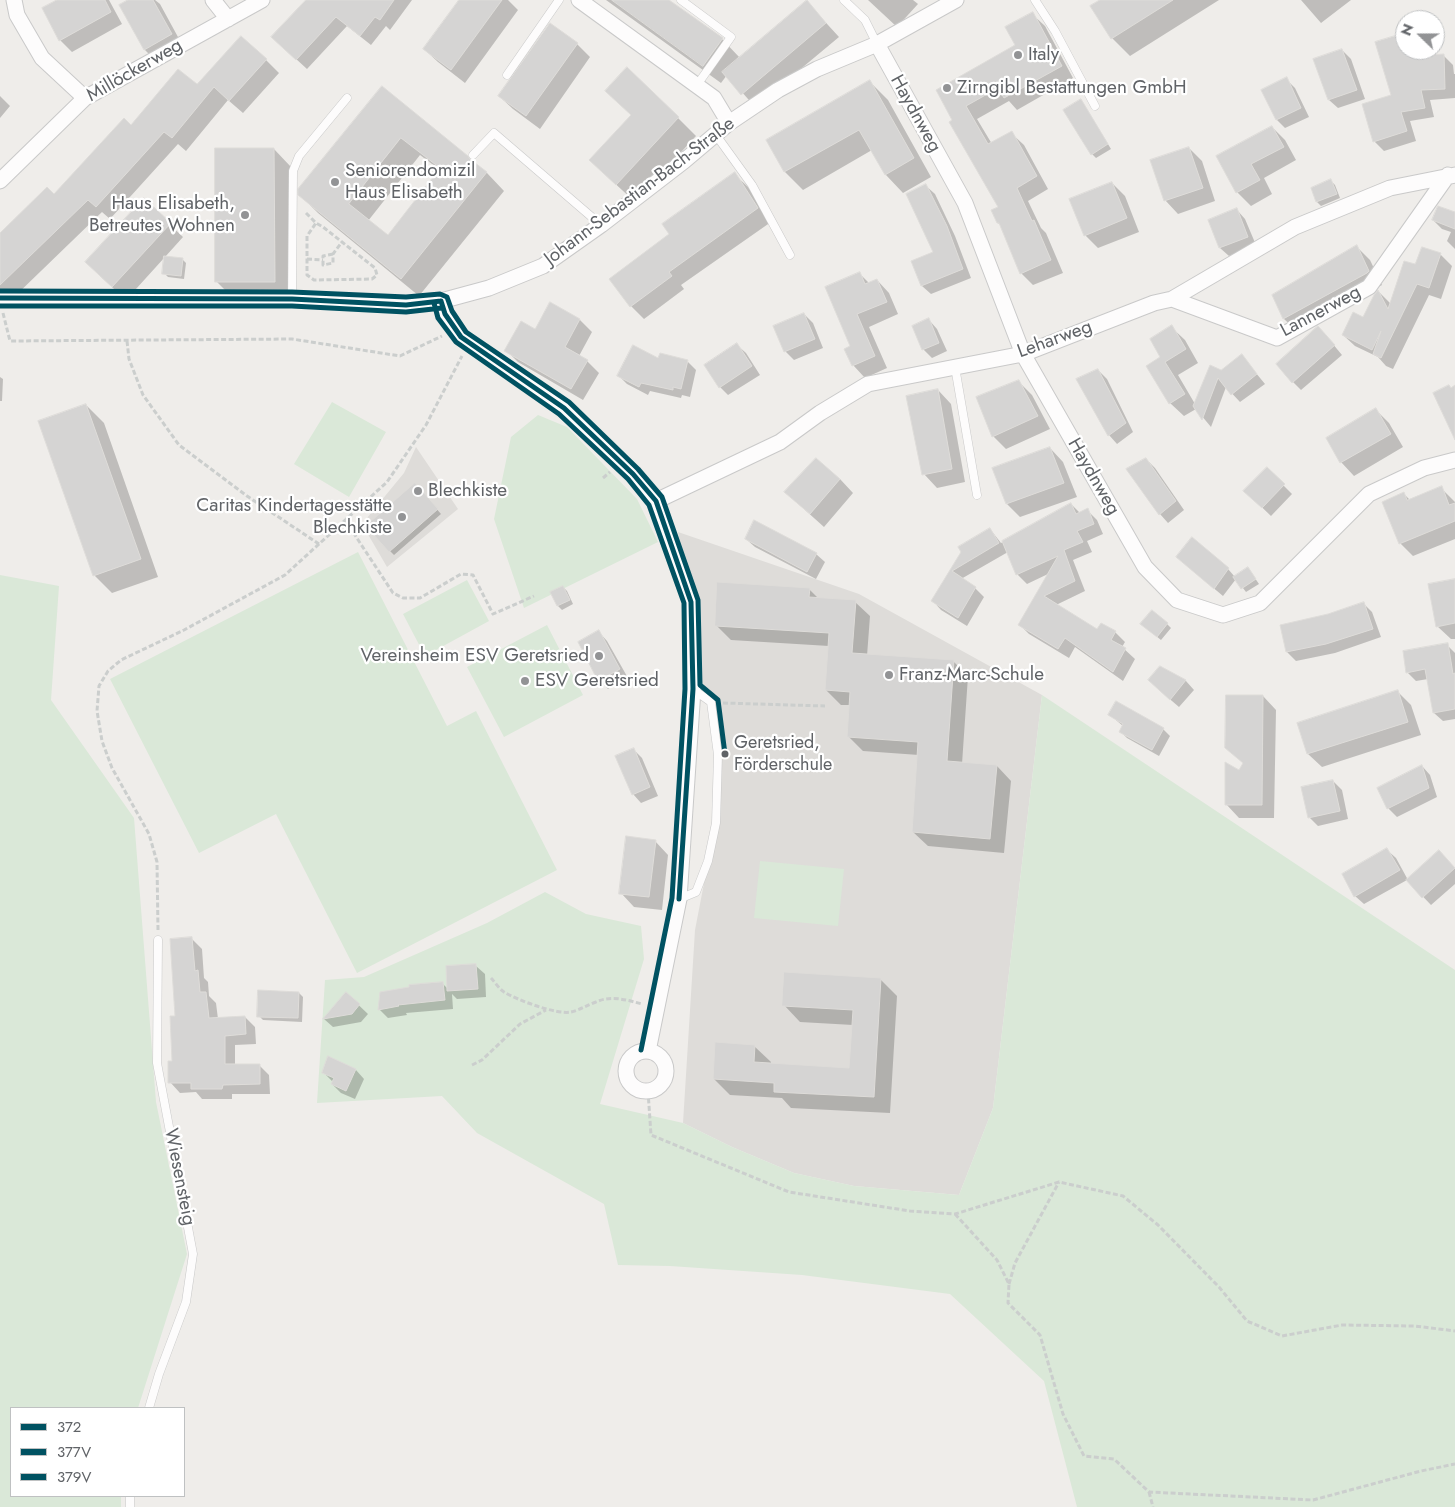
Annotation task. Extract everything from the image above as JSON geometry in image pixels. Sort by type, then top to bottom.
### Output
[{"type":"street","points":[[14,0],[17,15],[42,58],[84,98]]},
{"type":"street","points":[[213,0],[228,19]]},
{"type":"street","name":"Millöckerweg","points":[[0,181],[84,98],[262,0]]},
{"type":"street","points":[[579,0],[714,98],[729,123]]},
{"type":"street","name":"Johann-Sebastian-Bach-Straße","points":[[1,303],[292,300],[406,305],[441,301],[489,288],[543,266],[684,162],[729,123],[778,90],[817,69],[876,44],[935,5],[956,0]]},
{"type":"street","name":"Haydnweg","points":[[876,44],[965,203],[1023,354],[1145,567],[1177,600],[1223,615],[1260,603],[1369,494],[1424,468],[1455,460]]},
{"type":"street","name":"Leharweg","points":[[656,502],[780,442],[820,413],[868,384],[1023,354],[1154,303],[1172,299],[1295,227],[1390,188],[1452,175]]},
{"type":"street","name":"Lannerweg","points":[[1172,299],[1277,338],[1369,287],[1452,175]]},
{"type":"street","points":[[441,301],[445,314],[461,337],[564,408],[633,474],[656,502],[691,602],[693,690],[679,899],[648,1051]]},
{"type":"street","points":[[648,1051],[662,1060],[666,1070],[662,1083],[648,1091],[634,1088],[626,1076],[626,1066],[629,1060],[640,1052],[648,1051]]},
{"type":"lane","points":[[507,75],[559,0]]},
{"type":"lane","points":[[681,0],[731,37],[696,85]]},
{"type":"lane","points":[[844,0],[865,20],[876,44]]},
{"type":"lane","points":[[1035,0],[1056,30],[1095,106]]},
{"type":"lane","points":[[292,300],[293,171],[299,156],[347,98]]},
{"type":"lane","points":[[473,155],[494,133],[601,225]]},
{"type":"lane","points":[[716,134],[752,185],[790,255]]},
{"type":"lane","points":[[954,367],[977,495]]},
{"type":"lane","points":[[679,899],[696,892],[708,861],[716,823],[718,755],[711,702],[693,690]]},
{"type":"lane","name":"Wiesensteig","points":[[149,1407],[186,1302],[193,1254],[157,1063],[158,940]]},
{"type":"path","points":[[293,214],[302,210],[375,268],[377,275],[372,279],[314,280],[307,275],[307,236],[316,223]]},
{"type":"path","points":[[333,254],[323,256],[323,265],[333,264],[333,254],[342,242]]},
{"type":"path","points":[[307,259],[323,260]]},
{"type":"path","points":[[1,303],[10,341],[292,339],[400,356],[456,330]]},
{"type":"path","points":[[127,341],[128,359],[142,395],[179,445],[247,496],[319,544]]},
{"type":"path","points":[[158,940],[157,862],[149,834],[112,768],[102,741],[97,711],[99,686],[108,671],[121,660],[184,630],[285,575],[387,482],[426,425],[469,342]]},
{"type":"path","points":[[345,520],[393,593],[403,598],[420,598],[461,574],[473,575],[493,614],[534,596]]},
{"type":"path","points":[[711,702],[825,706]]},
{"type":"path","points":[[491,978],[503,992],[553,1012],[568,1013],[580,1010],[598,1000],[612,998],[628,1000],[656,1009]]},
{"type":"path","points":[[472,1065],[488,1055],[520,1024],[547,1010]]},
{"type":"path","points":[[648,1091],[651,1135],[789,1192],[910,1211],[956,1214],[1059,1182],[1122,1196],[1158,1225],[1219,1287],[1247,1321],[1282,1336],[1342,1325],[1415,1326],[1455,1331]]},
{"type":"path","points":[[1059,1182],[1015,1263],[1009,1284],[1008,1303],[1040,1335],[1063,1414],[1084,1456],[1114,1459],[1148,1492],[1153,1507]]},
{"type":"path","points":[[956,1214],[997,1260],[1009,1284]]},
{"type":"path","points":[[1148,1492],[1313,1500],[1422,1470],[1455,1464]]},
{"type":"shaded area","name":"Blechkiste","points":[[416,447],[458,509],[387,567],[362,524],[404,473]]},
{"type":"shaded area","points":[[678,532],[859,594],[1042,695],[993,1108],[959,1195],[854,1186],[794,1173],[732,1147],[683,1123],[695,930],[717,816],[718,769],[711,702],[693,689],[691,602]]},
{"type":"green space","points":[[332,402],[386,432],[349,497],[294,464]]},
{"type":"green space","points":[[538,415],[567,427],[637,499],[658,542],[524,608],[494,519],[511,437]]},
{"type":"green space","points":[[358,552],[447,726],[476,711],[557,870],[357,973],[276,814],[199,853],[110,679]]},
{"type":"green space","points":[[0,575],[59,586],[51,700],[134,818],[156,1102],[187,1254],[138,1407],[10,1407],[10,1497],[121,1497],[121,1507],[0,1507]]},
{"type":"green space","points":[[467,580],[489,621],[425,656],[403,614]]},
{"type":"green space","name":"ESV Geretsried","points":[[547,625],[583,695],[504,737],[467,667]]},
{"type":"green space","points":[[1042,695],[1455,970],[1455,1507],[1077,1507],[1044,1381],[950,1294],[802,1275],[670,1266],[618,1265],[604,1204],[477,1133],[442,1096],[317,1103],[325,980],[364,977],[487,923],[545,892],[586,914],[641,926],[644,959],[600,1104],[683,1123],[732,1147],[794,1173],[854,1186],[959,1195],[993,1108]]},
{"type":"green space","points":[[760,861],[844,869],[838,926],[754,918]]},
{"type":"building","points":[[57,0],[105,0],[111,12],[59,41],[42,8]]},
{"type":"building","points":[[128,0],[153,0],[172,34],[144,50],[119,5]]},
{"type":"building","points":[[306,0],[394,0],[380,20],[375,17],[360,36],[336,17],[296,60],[271,37]]},
{"type":"building","points":[[459,0],[502,0],[451,70],[423,49]]},
{"type":"building","points":[[612,0],[669,0],[723,38],[703,66]]},
{"type":"building","points":[[807,0],[826,23],[741,95],[722,72]]},
{"type":"building","points":[[1100,0],[1173,0],[1111,39],[1090,6]]},
{"type":"building","points":[[1033,12],[1062,66],[1004,98],[998,88],[966,106],[988,144],[1012,131],[1037,176],[1017,188],[1032,221],[1034,220],[1051,260],[1020,274],[999,223],[997,223],[991,210],[998,207],[949,122],[952,120],[936,90],[1015,45],[1005,27]]},
{"type":"building","points":[[550,23],[578,43],[526,116],[498,96]]},
{"type":"building","points":[[241,36],[267,59],[229,101],[214,87],[172,138],[164,132],[96,207],[88,200],[0,285],[0,233],[47,187],[54,194],[124,118],[131,125],[178,69],[197,84]]},
{"type":"building","points":[[1395,36],[1395,60],[1444,60],[1445,89],[1421,90],[1425,108],[1401,112],[1407,131],[1373,142],[1362,104],[1391,95],[1375,42]]},
{"type":"building","points":[[1342,49],[1357,90],[1328,100],[1313,59]]},
{"type":"building","points":[[627,67],[679,117],[616,185],[589,160],[631,115],[605,91]]},
{"type":"building","points":[[1287,77],[1301,108],[1276,120],[1261,90]]},
{"type":"building","points":[[870,80],[914,158],[885,175],[859,130],[784,172],[766,140]]},
{"type":"building","name":"Seniorendomizil Haus Elisabeth","points":[[382,86],[487,172],[401,279],[298,195],[298,189]],"holes":[[[401,138],[440,168],[388,235],[349,204]]]},
{"type":"building","points":[[1081,99],[1108,144],[1091,155],[1063,110]]},
{"type":"building","points":[[1272,126],[1284,147],[1251,164],[1260,180],[1236,193],[1216,156]]},
{"type":"building","points":[[1189,147],[1203,188],[1164,201],[1150,160]]},
{"type":"building","name":"Haus Elisabeth, Betreutes Wohnen","points":[[215,148],[274,148],[275,282],[215,282]]},
{"type":"building","points":[[735,172],[758,208],[669,272],[672,276],[630,307],[609,279],[669,234],[662,224]]},
{"type":"building","points":[[1331,179],[1337,194],[1316,202],[1311,188]]},
{"type":"building","points":[[1112,182],[1127,218],[1084,236],[1069,199]]},
{"type":"building","points":[[926,184],[947,226],[963,269],[921,286],[911,261],[933,252],[906,194]]},
{"type":"building","points":[[144,198],[171,223],[112,287],[85,262]]},
{"type":"building","points":[[1438,206],[1455,212],[1455,229],[1432,220]]},
{"type":"building","points":[[1237,208],[1248,237],[1219,248],[1208,220]]},
{"type":"building","points":[[1357,245],[1369,271],[1367,273],[1283,319],[1272,295]]},
{"type":"building","points":[[1422,247],[1441,253],[1429,288],[1417,284],[1381,358],[1373,354],[1381,331],[1372,350],[1342,335],[1353,312],[1363,317],[1378,290],[1388,309],[1404,261],[1415,264]]},
{"type":"building","points":[[164,256],[183,258],[181,276],[162,274]]},
{"type":"building","points":[[860,272],[865,284],[877,279],[887,302],[857,314],[875,356],[852,366],[844,349],[850,346],[825,287]]},
{"type":"building","points":[[550,302],[580,319],[565,347],[588,360],[571,389],[504,351],[521,321],[535,329]]},
{"type":"building","points":[[804,313],[815,339],[784,352],[773,326]]},
{"type":"building","points":[[929,318],[939,343],[922,350],[912,326]]},
{"type":"building","points":[[1172,325],[1186,349],[1165,362],[1185,394],[1169,404],[1146,366],[1160,357],[1150,339]]},
{"type":"building","points":[[1318,326],[1335,345],[1292,383],[1276,364]]},
{"type":"building","points":[[737,343],[752,366],[719,388],[704,365]]},
{"type":"building","points":[[633,345],[658,358],[660,353],[688,360],[681,389],[673,387],[673,390],[641,383],[639,387],[617,376]]},
{"type":"building","points":[[1242,354],[1257,374],[1231,395],[1218,378],[1202,420],[1193,406],[1210,365],[1221,370]]},
{"type":"building","points":[[1098,369],[1126,423],[1108,436],[1076,379]]},
{"type":"building","points":[[1019,380],[1038,416],[992,437],[976,397]]},
{"type":"building","points":[[1449,385],[1451,388],[1455,385],[1455,440],[1433,393]]},
{"type":"building","points":[[938,389],[952,469],[922,475],[906,396]]},
{"type":"building","points":[[86,404],[141,559],[93,576],[38,421]]},
{"type":"building","points":[[1376,408],[1391,434],[1340,463],[1326,438]]},
{"type":"building","points":[[1050,447],[1064,483],[1006,504],[992,468]]},
{"type":"building","points":[[816,458],[840,479],[810,514],[784,492]]},
{"type":"building","points":[[1146,458],[1176,501],[1159,515],[1126,469]]},
{"type":"building","points":[[1267,467],[1285,484],[1262,508],[1243,491]]},
{"type":"building","name":"Caritas Kindertagesstätte Blechkiste","points":[[415,483],[438,509],[389,552],[366,526]]},
{"type":"building","points":[[1442,486],[1449,505],[1455,503],[1455,521],[1399,544],[1382,502],[1404,492],[1407,500]]},
{"type":"building","points":[[1071,503],[1076,514],[1088,508],[1094,524],[1077,531],[1083,542],[1064,550],[1075,581],[1044,596],[1097,629],[1101,623],[1116,631],[1111,640],[1126,648],[1113,672],[1065,638],[1058,649],[1018,625],[1058,556],[1016,575],[1002,541]]},
{"type":"building","points":[[754,520],[817,553],[807,572],[745,539]]},
{"type":"building","points":[[990,528],[999,543],[952,571],[976,587],[958,618],[931,601],[961,552],[958,547]]},
{"type":"building","points":[[1192,537],[1229,568],[1214,589],[1176,557]]},
{"type":"building","points":[[1248,567],[1256,579],[1241,589],[1233,577]]},
{"type":"building","points":[[1455,579],[1455,623],[1436,627],[1428,584]]},
{"type":"building","points":[[717,582],[810,588],[809,597],[856,600],[852,653],[954,660],[947,761],[997,765],[990,839],[912,832],[918,742],[847,737],[850,692],[825,690],[829,633],[715,626]]},
{"type":"building","points":[[563,586],[570,600],[557,606],[550,592]]},
{"type":"building","points":[[1364,602],[1373,629],[1326,644],[1286,652],[1280,625],[1328,614]]},
{"type":"building","points":[[1152,610],[1168,623],[1157,637],[1140,624]]},
{"type":"building","name":"Vereinsheim ESV Geretsried","points":[[599,630],[620,669],[598,681],[578,642]]},
{"type":"building","points":[[1448,643],[1453,674],[1455,673],[1455,709],[1433,713],[1425,669],[1406,673],[1403,651]]},
{"type":"building","points":[[1160,666],[1186,680],[1170,700],[1148,680]]},
{"type":"building","points":[[1398,690],[1408,722],[1307,754],[1297,723]]},
{"type":"building","points":[[1226,695],[1263,695],[1262,805],[1225,805],[1225,762],[1239,770],[1243,763],[1225,748]]},
{"type":"building","points":[[1116,701],[1164,728],[1152,750],[1119,732],[1123,724],[1108,715]]},
{"type":"building","points":[[634,748],[650,787],[632,795],[615,756]]},
{"type":"building","points":[[1422,765],[1429,788],[1387,809],[1377,788]]},
{"type":"building","points":[[1333,780],[1340,811],[1308,818],[1301,787]]},
{"type":"building","points":[[626,836],[656,840],[649,897],[619,894]]},
{"type":"building","points":[[1387,848],[1400,870],[1354,897],[1342,874]]},
{"type":"building","points":[[1439,850],[1455,868],[1422,898],[1406,880]]},
{"type":"building","points":[[192,937],[195,971],[198,970],[200,992],[206,992],[209,1018],[245,1016],[246,1034],[225,1036],[225,1064],[260,1064],[260,1084],[223,1085],[222,1089],[191,1089],[191,1083],[168,1083],[168,1061],[172,1061],[170,1016],[175,1016],[170,939]]},
{"type":"building","points":[[476,964],[478,989],[447,991],[446,966]]},
{"type":"building","points":[[784,972],[881,978],[874,1097],[774,1092],[774,1083],[713,1079],[715,1042],[755,1045],[754,1062],[849,1068],[853,1010],[782,1006]]},
{"type":"building","points":[[443,982],[445,1000],[398,1005],[378,1010],[380,992],[409,987],[409,985]]},
{"type":"building","points":[[258,990],[299,992],[298,1018],[257,1017]]},
{"type":"building","points":[[346,992],[360,1004],[352,1014],[323,1019]]},
{"type":"building","points":[[328,1056],[356,1069],[346,1091],[331,1084],[334,1078],[322,1073]]},
{"type":"transit line","name":"379V","points":[[0,291],[292,292],[406,297],[440,294],[447,297],[452,311],[466,332],[569,402],[638,469],[662,497],[698,600],[700,685],[718,700],[725,754]]},
{"type":"transit line","name":"372","points":[[0,298],[292,299],[406,305],[441,301]]},
{"type":"transit line","name":"372","points":[[441,301],[445,314],[461,337],[564,408],[633,474],[656,501],[691,602],[693,689],[679,899]]},
{"type":"transit line","name":"377V","points":[[434,303],[438,318],[456,342],[559,414],[628,479],[649,505],[684,603],[685,689],[672,898],[641,1050]]},
{"type":"transit line","name":"377V","points":[[0,306],[292,306],[406,312],[442,308]]},
{"type":"place","name":"Italy","points":[[1018,55]]},
{"type":"place","name":"Zirngibl Bestattungen GmbH","points":[[947,88]]},
{"type":"place","name":"Seniorendomizil Haus Elisabeth","points":[[335,182]]},
{"type":"place","name":"Haus Elisabeth, Betreutes Wohnen","points":[[245,215]]},
{"type":"place","name":"Blechkiste","points":[[418,491]]},
{"type":"place","name":"Caritas Kindertagesstätte Blechkiste","points":[[402,517]]},
{"type":"place","name":"Vereinsheim ESV Geretsried","points":[[599,656]]},
{"type":"place","name":"Franz-Marc-Schule","points":[[889,675]]},
{"type":"place","name":"ESV Geretsried","points":[[525,681]]},
{"type":"place","name":"Geretsried, Förderschule","points":[[725,754]]}]
